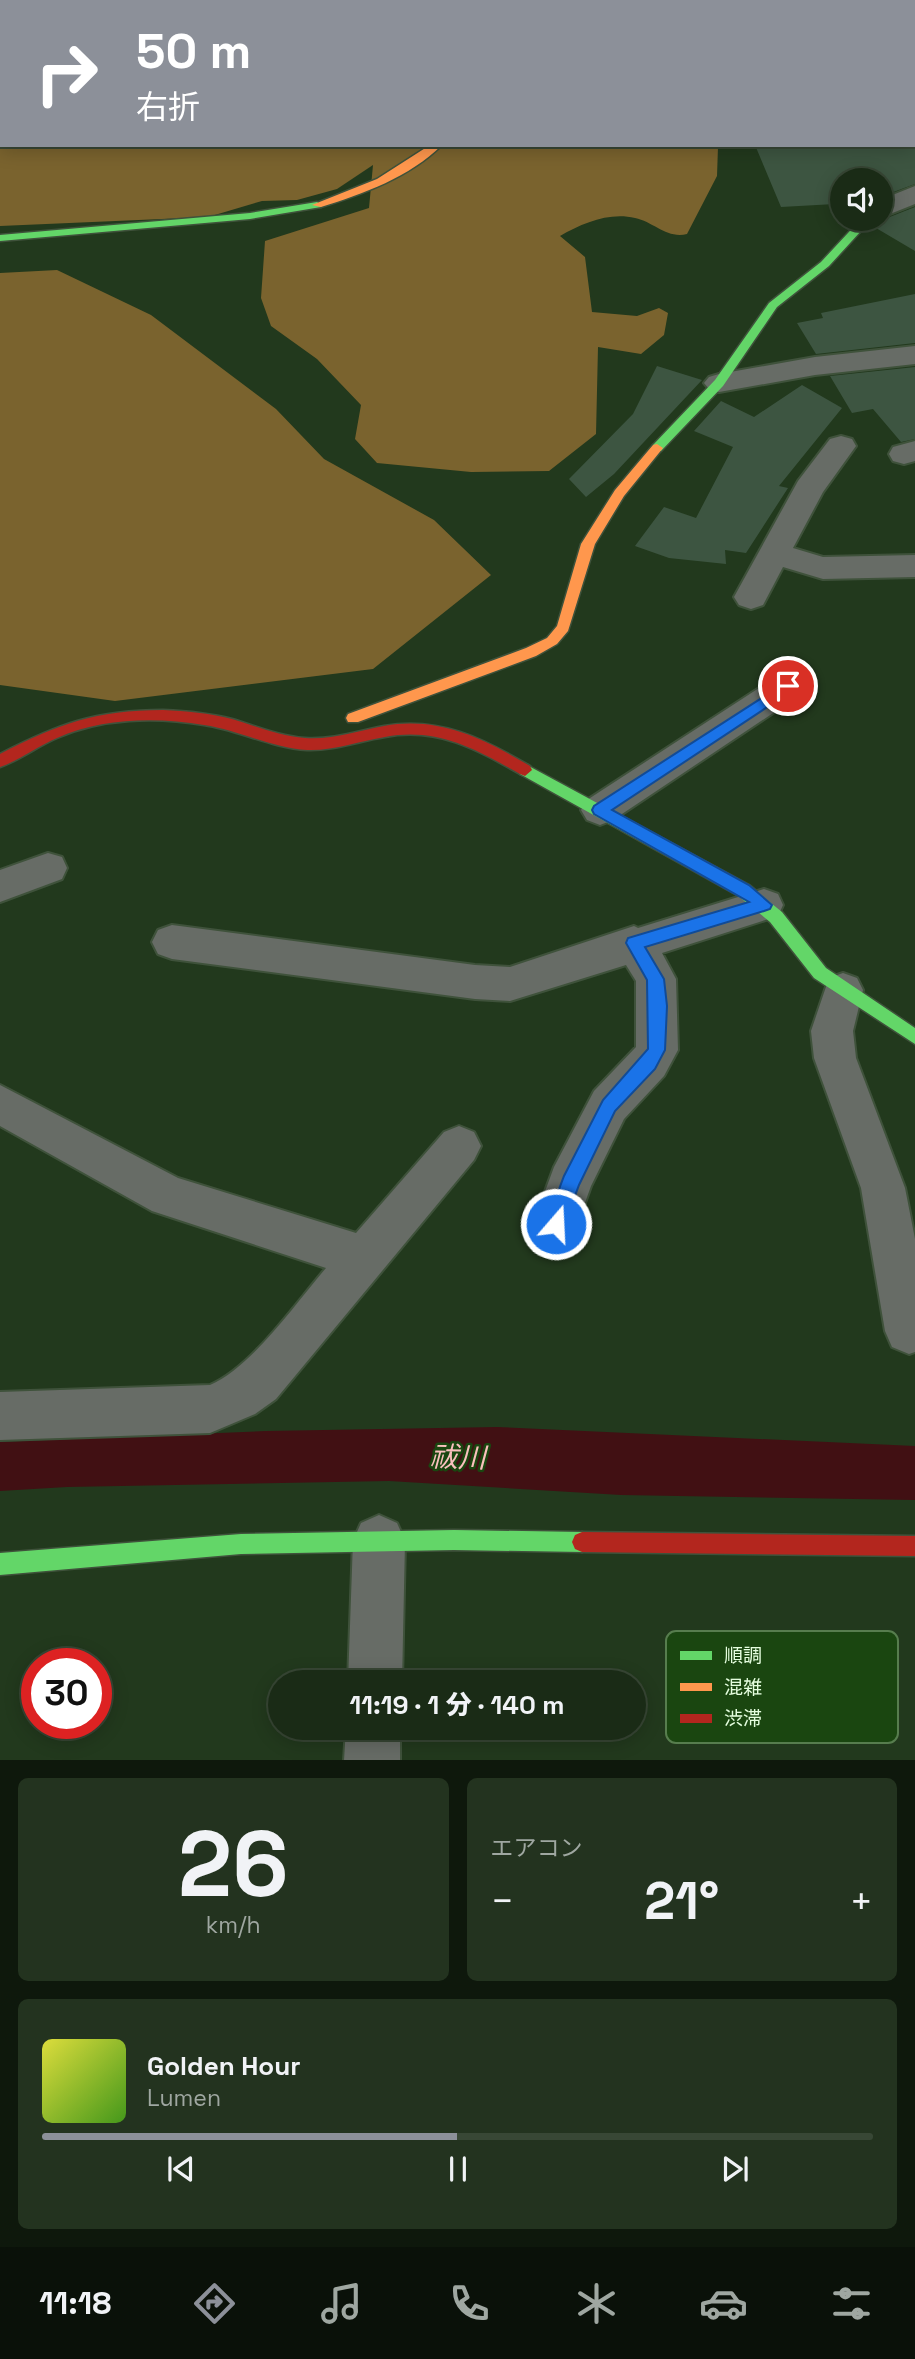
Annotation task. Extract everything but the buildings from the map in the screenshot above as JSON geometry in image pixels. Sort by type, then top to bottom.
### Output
[{"type":"street","points":[[0,238],[55,230],[270,215],[314,208],[343,200],[396,176],[434,147]]},
{"type":"street","points":[[893,204],[915,194]]},
{"type":"street","points":[[340,722],[383,709],[531,652],[552,641],[563,628],[588,544],[602,518],[639,467],[719,383],[773,305],[825,264],[853,231]]},
{"type":"street","points":[[719,383],[814,366],[915,355]]},
{"type":"street","points":[[751,597],[809,488],[841,446]]},
{"type":"street","points":[[776,554],[823,568],[915,566]]},
{"type":"street","points":[[600,810],[788,686]]},
{"type":"street","points":[[0,761],[67,728],[110,719],[168,716],[220,722],[282,723]]},
{"type":"street","points":[[220,722],[274,738],[311,745],[329,744],[400,728],[449,730],[464,736],[743,890],[764,905],[820,972],[915,1037]]},
{"type":"street","points":[[0,886],[48,868]]},
{"type":"street","points":[[172,943],[475,982],[510,984],[634,943],[764,905]]},
{"type":"street","points":[[556,1224],[570,1182],[609,1105],[649,1063],[657,1050],[656,979],[634,943]]},
{"type":"street","points":[[843,990],[832,1031],[835,1058],[883,1188],[909,1331]]},
{"type":"street","points":[[0,1104],[168,1196],[365,1258]]},
{"type":"street","points":[[0,1416],[210,1409],[238,1397],[259,1382],[459,1146]]},
{"type":"street","points":[[0,1564],[241,1544],[379,1541],[915,1546]]},
{"type":"street","points":[[375,1670],[379,1541]]},
{"type":"street","points":[[372,1760],[373,1740]]},
{"type":"shaded area","points":[[0,147],[718,147],[717,176],[687,234],[673,234],[642,220],[616,216],[587,223],[560,236],[585,257],[592,312],[637,316],[659,308],[668,313],[664,335],[641,354],[598,347],[596,434],[549,471],[471,472],[377,463],[355,439],[361,405],[317,359],[271,326],[261,298],[265,241],[369,208],[373,165],[337,189],[297,200],[262,201],[208,217],[0,226]]},
{"type":"shaded area","points":[[57,270],[151,315],[276,409],[324,459],[434,520],[491,575],[373,669],[115,701],[0,685],[0,273]]},
{"type":"water","name":"祓川","points":[[497,1427],[915,1446],[915,1500],[621,1495],[389,1481],[67,1487],[0,1491],[0,1442],[266,1431]]},
{"type":"traffic: fast","points":[[0,238],[250,216],[317,205]]},
{"type":"traffic: fast","points":[[657,448],[719,383],[773,305],[825,264],[856,231]]},
{"type":"traffic: fast","points":[[525,770],[743,890],[776,917],[820,973],[915,1037]]},
{"type":"traffic: fast","points":[[0,1564],[241,1544],[454,1540],[582,1542]]},
{"type":"traffic: slow","points":[[317,205],[380,181],[434,147]]},
{"type":"traffic: slow","points":[[353,718],[531,652],[552,641],[563,628],[588,544],[619,493],[657,448]]},
{"type":"traffic: jam","points":[[0,761],[67,728],[124,716],[163,715],[220,722],[285,741],[307,744],[337,742],[406,728],[425,728],[459,736],[525,770]]},
{"type":"traffic: jam","points":[[582,1542],[915,1546]]},
{"type":"route","points":[[556,1224],[570,1182],[609,1105],[649,1063],[657,1050],[656,979],[634,943],[764,905],[743,890],[600,810],[788,686]]}]
